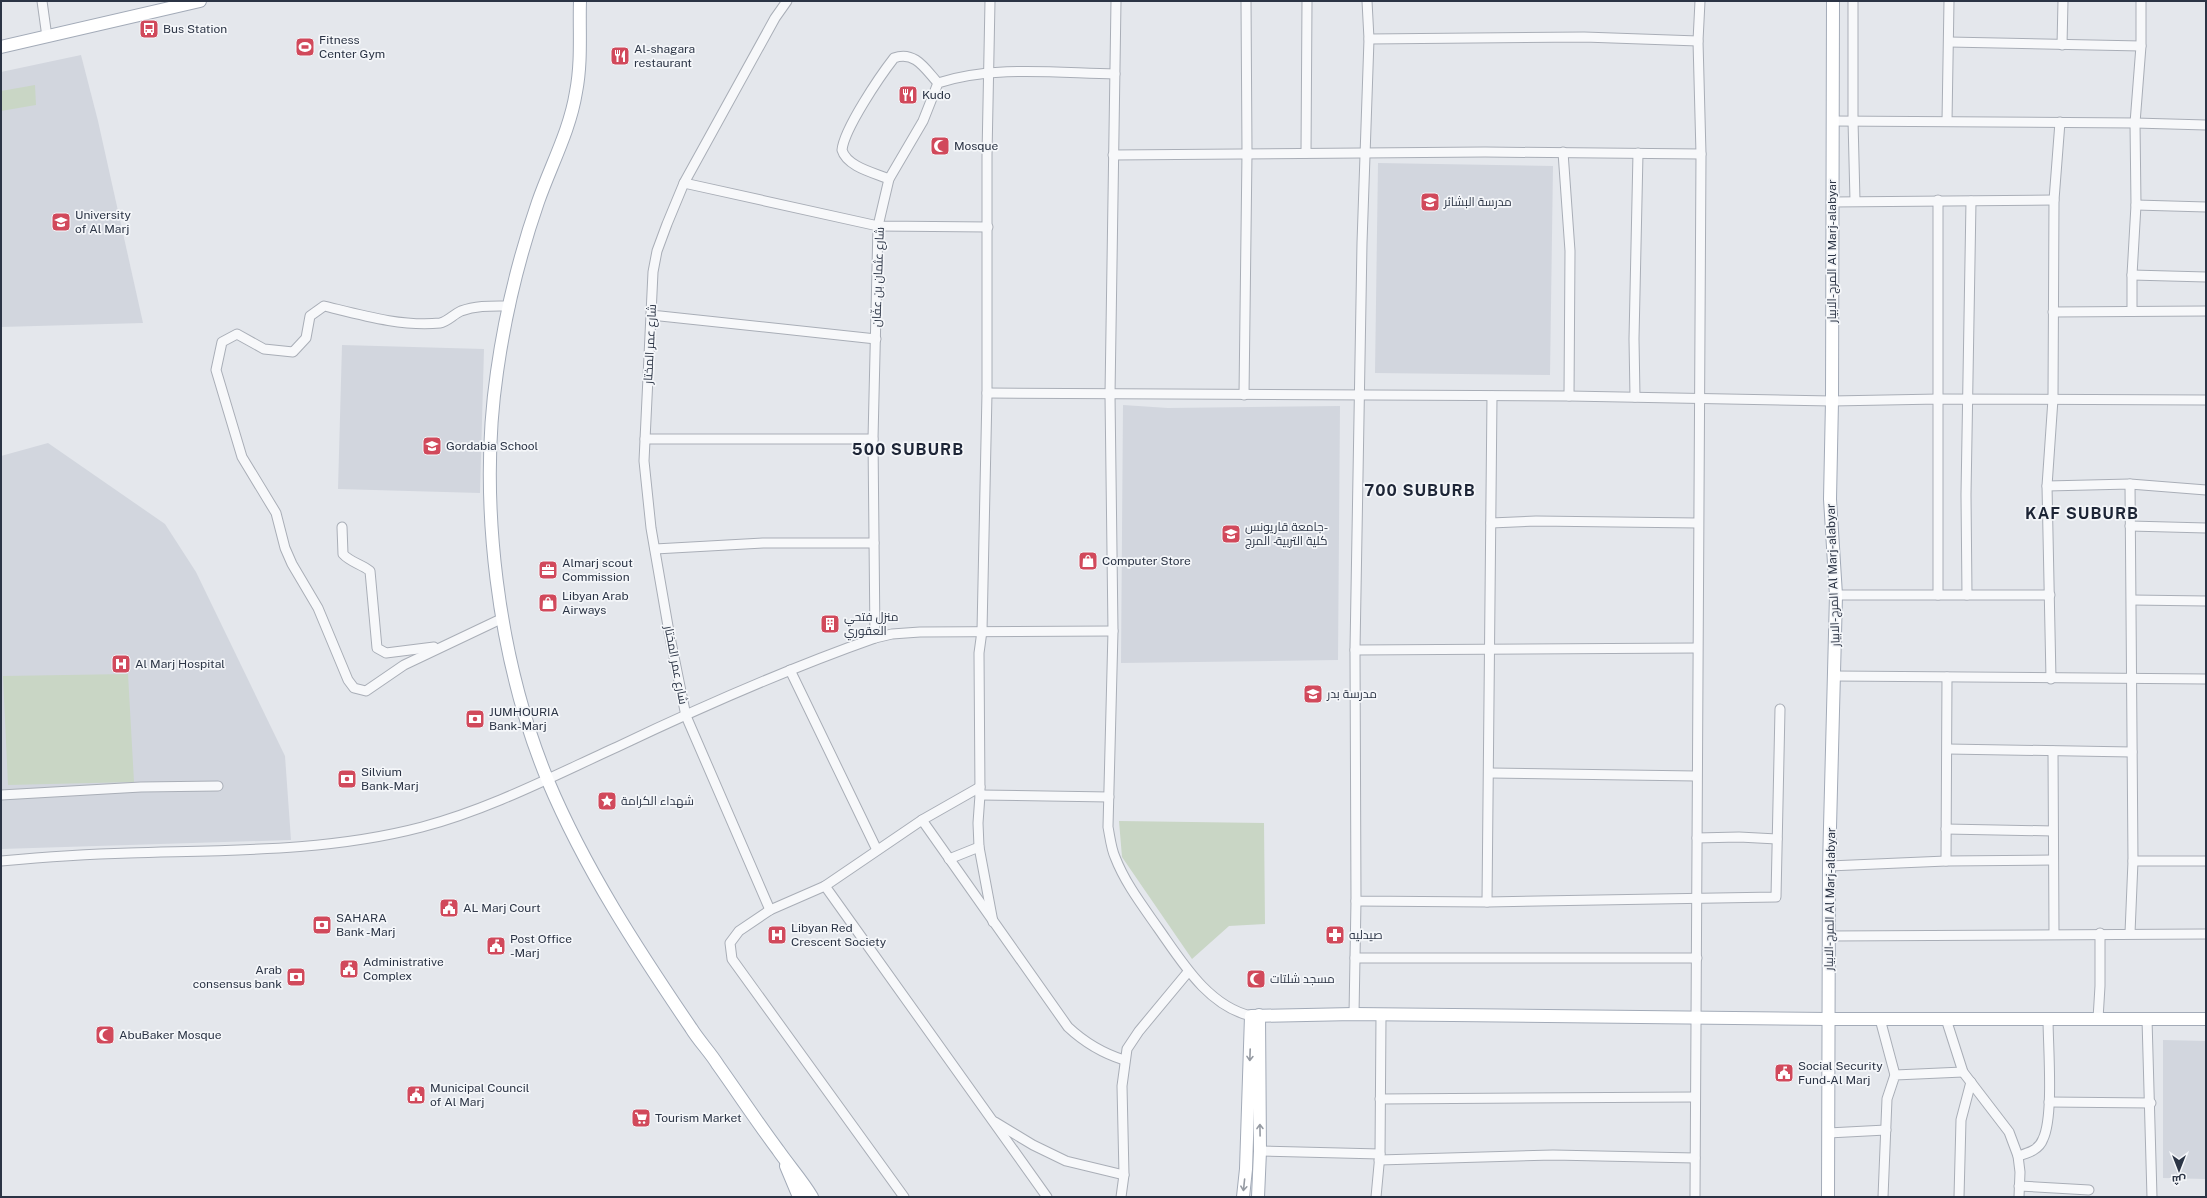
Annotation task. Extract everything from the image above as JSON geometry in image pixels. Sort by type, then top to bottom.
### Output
[{"type":"main road","points":[[1,47],[200,1]]},
{"type":"main road","points":[[580,1],[580,69],[576,94],[556,157],[530,226],[510,306],[497,371],[491,449],[494,555],[503,618],[523,708],[548,780],[564,814],[619,916],[693,1032],[780,1154],[802,1181],[812,1197]]},
{"type":"main road","name":"المرج-الابيار Al Marj-alabyar","points":[[1828,1197],[1829,866],[1836,594],[1830,499],[1832,401],[1833,1]]},
{"type":"main road","points":[[1255,1016],[1354,1014],[1381,1016],[1828,1019],[2206,1019]]},
{"type":"main road","points":[[1255,1016],[1260,1151],[1258,1197]]},
{"type":"main road","points":[[1243,1197],[1255,1016]]},
{"type":"main road","points":[[780,1154],[799,1197]]},
{"type":"street","points":[[42,1],[47,37]]},
{"type":"street","name":"شارع عمر المختار","points":[[770,910],[686,716],[655,550],[647,496],[645,439],[653,272],[657,251],[684,183],[787,1]]},
{"type":"street","points":[[990,1],[990,72],[987,155],[987,393],[982,631],[979,652],[980,791],[978,823],[979,847],[993,922]]},
{"type":"street","points":[[1116,1],[1110,395],[1113,631],[1108,827],[1114,856],[1126,880],[1188,972],[1212,995],[1229,1008],[1238,1013],[1255,1016]]},
{"type":"street","points":[[1244,395],[1247,153],[1246,1]]},
{"type":"street","points":[[1306,153],[1307,1]]},
{"type":"street","points":[[1354,1014],[1356,901],[1355,650],[1362,243],[1369,38],[1367,1]]},
{"type":"street","points":[[1695,1197],[1697,958],[1697,523],[1701,154],[1698,41],[1700,1]]},
{"type":"street","points":[[1853,1],[1855,201]]},
{"type":"street","points":[[1947,121],[1949,42],[1948,1]]},
{"type":"street","points":[[2062,45],[2063,1]]},
{"type":"street","points":[[2132,311],[2132,275],[2136,205],[2135,123],[2141,46],[2141,1]]},
{"type":"street","points":[[1369,38],[1584,37],[1698,41]]},
{"type":"street","points":[[1949,42],[2141,46]]},
{"type":"street","points":[[889,179],[871,172],[847,159],[842,150],[846,136],[877,81],[894,58],[905,56],[915,58],[938,83],[957,77],[990,72],[1115,74]]},
{"type":"street","name":"شارع عثمان بن عفّان","points":[[875,638],[873,439],[878,226],[889,179],[923,121],[938,83]]},
{"type":"street","points":[[1832,121],[2060,122],[2206,125]]},
{"type":"street","points":[[2051,679],[2047,486],[2053,399],[2054,200],[2060,122]]},
{"type":"street","points":[[1114,155],[1563,152],[1701,154]]},
{"type":"street","points":[[1563,152],[1570,251],[1569,396]]},
{"type":"street","points":[[1635,397],[1634,339],[1638,153]]},
{"type":"street","points":[[684,183],[832,218],[878,226],[988,227]]},
{"type":"street","points":[[1938,200],[1938,595]]},
{"type":"street","points":[[1832,202],[2054,200]]},
{"type":"street","points":[[1967,595],[1970,201]]},
{"type":"street","points":[[2136,205],[2206,207]]},
{"type":"street","points":[[2132,275],[2206,277]]},
{"type":"street","points":[[503,618],[404,665],[366,691],[358,690],[351,686],[318,608],[292,564],[276,513],[242,457],[216,370],[222,342],[237,334],[264,349],[293,352],[306,338],[310,316],[324,306],[361,315],[398,321],[441,323],[461,312],[483,306],[510,306]]},
{"type":"street","points":[[2053,312],[2206,311]]},
{"type":"street","points":[[651,315],[876,339]]},
{"type":"street","points":[[987,393],[1110,395],[1569,396],[1832,401],[1938,399],[2206,400]]},
{"type":"street","points":[[1487,902],[1490,773],[1492,396]]},
{"type":"street","points":[[645,439],[873,439]]},
{"type":"street","points":[[2047,486],[2130,484],[2206,490]]},
{"type":"street","points":[[2130,484],[2133,861],[2130,933]]},
{"type":"street","points":[[1491,523],[1536,521],[1697,523]]},
{"type":"street","points":[[2130,526],[2206,528]]},
{"type":"street","points":[[342,527],[343,554],[350,560],[363,565],[370,571],[378,648],[386,653],[440,647]]},
{"type":"street","points":[[655,550],[763,543],[874,543]]},
{"type":"street","points":[[1836,594],[2050,595]]},
{"type":"street","points":[[2132,600],[2206,600]]},
{"type":"street","points":[[1,861],[81,855],[289,847],[378,837],[451,818],[548,780],[790,670],[875,638],[892,634],[982,631],[1113,631]]},
{"type":"street","points":[[1355,650],[1697,648]]},
{"type":"street","points":[[790,670],[876,850]]},
{"type":"street","points":[[1835,676],[2051,679],[2206,679]]},
{"type":"street","points":[[1946,861],[1948,749],[1947,677]]},
{"type":"street","points":[[1356,901],[1487,902],[1776,897],[1780,709]]},
{"type":"street","points":[[1948,749],[2132,752]]},
{"type":"street","points":[[2053,751],[2054,934]]},
{"type":"street","points":[[1490,773],[1696,776]]},
{"type":"street","points":[[1,795],[141,787],[218,786]]},
{"type":"street","points":[[904,1197],[732,959],[730,943],[734,935],[770,910],[825,886],[922,820],[980,791],[1109,797]]},
{"type":"street","points":[[922,820],[1068,1027],[1081,1040],[1097,1049],[1124,1060]]},
{"type":"street","points":[[1946,829],[2053,831]]},
{"type":"street","points":[[1697,838],[1739,837],[1777,839]]},
{"type":"street","points":[[949,859],[979,847]]},
{"type":"street","points":[[1829,866],[1946,861],[2053,860]]},
{"type":"street","points":[[2133,861],[2206,861]]},
{"type":"street","points":[[825,886],[1047,1197]]},
{"type":"street","points":[[1829,936],[2130,933],[2206,934]]},
{"type":"street","points":[[2098,1019],[2100,986],[2100,934]]},
{"type":"street","points":[[1355,958],[1697,958]]},
{"type":"street","points":[[1122,1197],[1124,1175],[1122,1086],[1124,1060],[1127,1050],[1139,1031],[1188,972]]},
{"type":"street","points":[[1376,1197],[1379,1157],[1381,1016]]},
{"type":"street","points":[[2018,1156],[2033,1151],[2043,1140],[2048,1122],[2048,1018]]},
{"type":"street","points":[[1880,1019],[1895,1075],[1887,1099],[1883,1197]]},
{"type":"street","points":[[1946,1019],[1963,1072],[2009,1132],[2018,1156],[2019,1197]]},
{"type":"street","points":[[2147,1019],[2151,1103],[2152,1197]]},
{"type":"street","points":[[1895,1075],[1963,1072]]},
{"type":"street","points":[[1959,1197],[1961,1120],[1971,1082]]},
{"type":"street","points":[[1380,1099],[1695,1096]]},
{"type":"street","points":[[2049,1102],[2151,1103]]},
{"type":"street","points":[[992,1120],[1033,1145],[1066,1161],[1124,1175]]},
{"type":"street","points":[[1828,1133],[1886,1130]]},
{"type":"street","points":[[1260,1151],[1379,1157],[1553,1155],[1695,1158]]},
{"type":"street","points":[[2019,1186],[2089,1190]]},
{"type":"shaded area","name":"University of Al Marj","points":[[81,55],[98,121],[143,323],[1,327],[1,72]]},
{"type":"shaded area","points":[[1378,163],[1553,166],[1550,375],[1375,373]]},
{"type":"shaded area","points":[[342,345],[484,349],[480,493],[338,489]]},
{"type":"shaded area","name":"جامعة قاريونس- كلية التربية- المرج","points":[[1123,405],[1168,408],[1340,406],[1338,660],[1121,663]]},
{"type":"shaded area","name":"Al Marj Hospital","points":[[48,443],[165,524],[196,572],[285,756],[291,840],[1,849],[1,456]]},
{"type":"shaded area","points":[[2163,1040],[2206,1041],[2206,1179],[2163,1178]]},
{"type":"green space","points":[[35,85],[36,105],[1,111],[1,91]]},
{"type":"green space","points":[[128,674],[134,782],[8,785],[3,676]]},
{"type":"green space","points":[[1119,821],[1264,823],[1265,924],[1229,926],[1192,959],[1122,857]]},
{"type":"place","name":"Bus Station","points":[[149,29]]},
{"type":"place","name":"Fitness Center Gym","points":[[305,47]]},
{"type":"place","name":"Al-shagara restaurant","points":[[620,56]]},
{"type":"place","name":"Kudo","points":[[908,95]]},
{"type":"place","name":"Mosque","points":[[940,146]]},
{"type":"place","name":"مدرسة البشائر","points":[[1430,202]]},
{"type":"place","name":"University of Al Marj","points":[[61,222]]},
{"type":"place","name":"Gordabia School","points":[[432,446]]},
{"type":"place","name":"جامعة قاريونس- كلية التربية- المرج","points":[[1231,534]]},
{"type":"place","name":"Computer Store","points":[[1088,561]]},
{"type":"place","name":"Almarj scout Commission","points":[[548,570]]},
{"type":"place","name":"Libyan Arab Airways","points":[[548,603]]},
{"type":"place","name":"منزل فتحي العقوري","points":[[830,624]]},
{"type":"place","name":"Al Marj Hospital","points":[[121,664]]},
{"type":"place","name":"مدرسة بدر","points":[[1313,694]]},
{"type":"place","name":"JUMHOURIA Bank-Marj","points":[[475,719]]},
{"type":"place","name":"Silvium Bank-Marj","points":[[347,779]]},
{"type":"place","name":"شهداء الكرامة","points":[[607,801]]},
{"type":"place","name":"AL Marj Court","points":[[449,908]]},
{"type":"place","name":"SAHARA Bank -Marj","points":[[322,925]]},
{"type":"place","name":"Libyan Red Crescent Society","points":[[777,935]]},
{"type":"place","name":"صيدليه","points":[[1335,935]]},
{"type":"place","name":"Post Office -Marj","points":[[496,946]]},
{"type":"place","name":"Administrative Complex","points":[[349,969]]},
{"type":"place","name":"Arab consensus bank","points":[[296,977]]},
{"type":"place","name":"مسجد شلتات","points":[[1256,979]]},
{"type":"place","name":"AbuBaker Mosque","points":[[105,1035]]},
{"type":"place","name":"Social Security Fund-Al Marj","points":[[1784,1073]]},
{"type":"place","name":"Municipal Council of Al Marj","points":[[416,1095]]},
{"type":"place","name":"Tourism Market","points":[[641,1118]]},
{"type":"district","name":"500 SUBURB","points":[[908,449]]},
{"type":"district","name":"700 SUBURB","points":[[1420,490]]},
{"type":"district","name":"KAF SUBURB","points":[[2082,513]]}]
